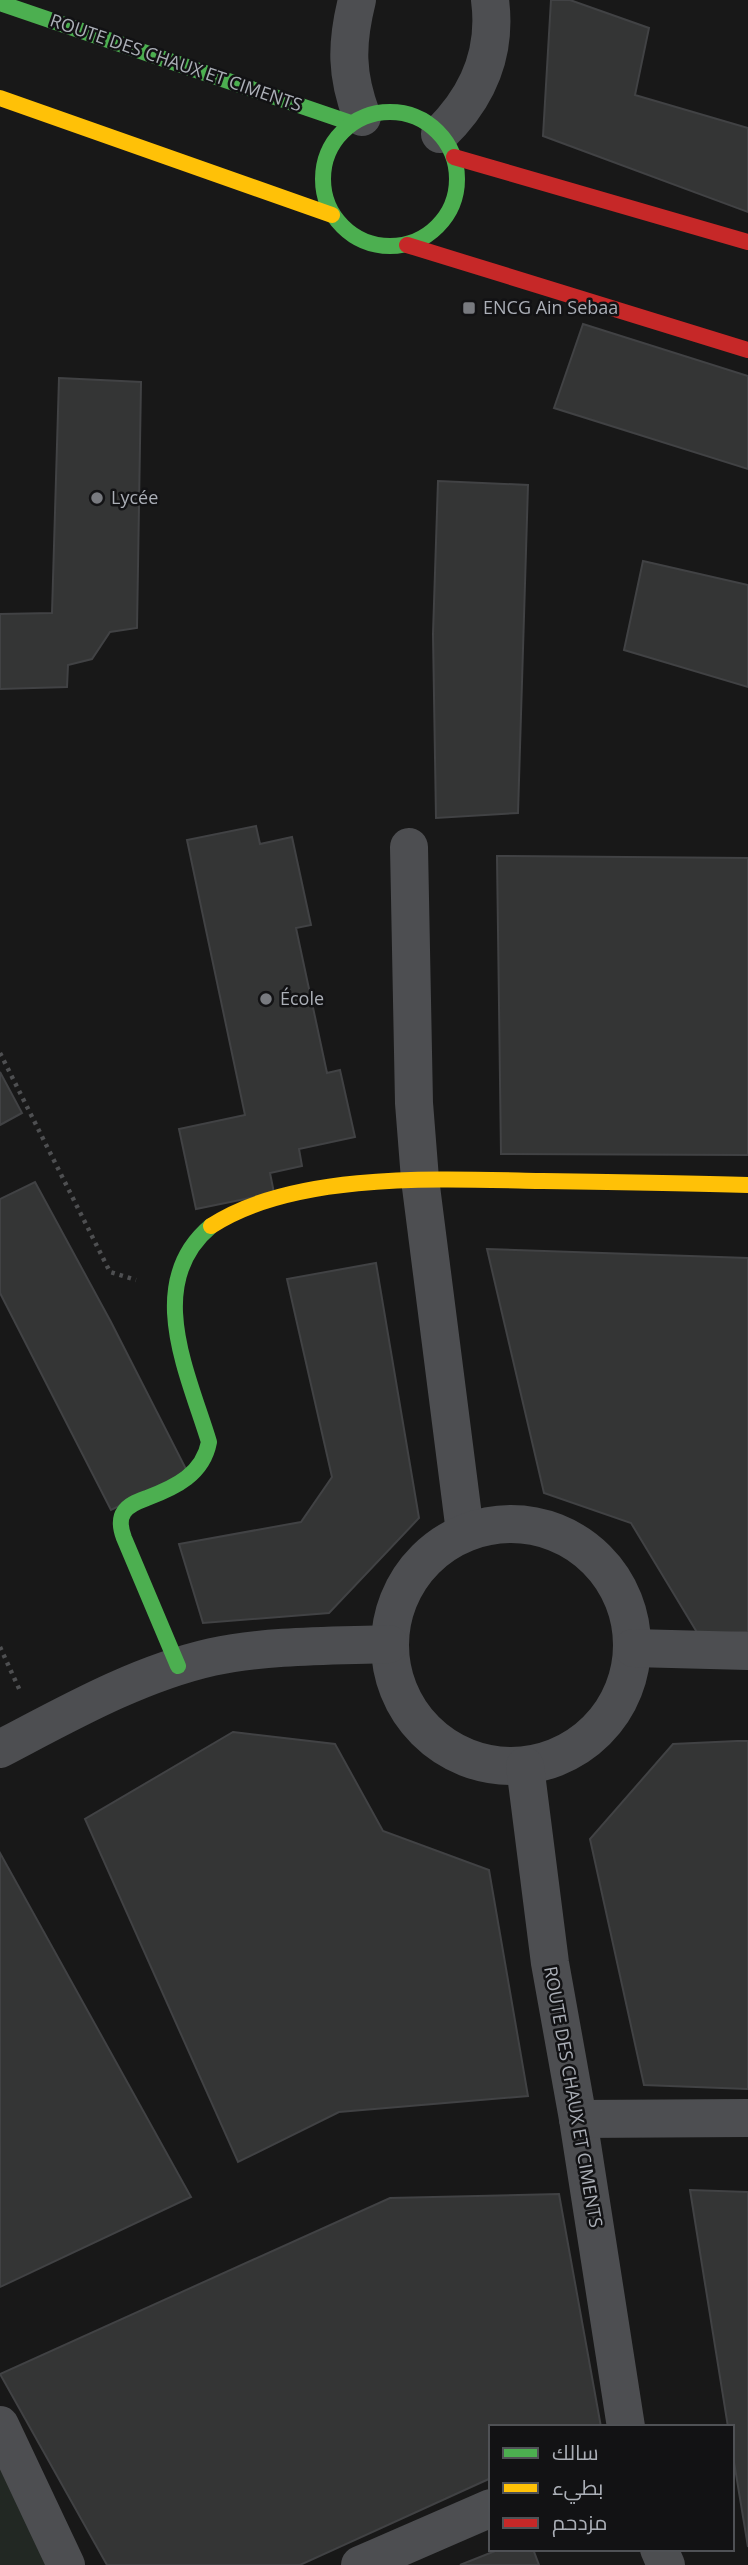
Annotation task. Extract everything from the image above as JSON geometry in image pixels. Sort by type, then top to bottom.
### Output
[{"type":"street","points":[[356,0],[349,41],[348,71],[357,120]]},
{"type":"street","points":[[447,146],[456,119],[486,64],[492,38],[490,0]]},
{"type":"street","name":"ROUTE DES CHAUX ET CIMENTS","points":[[0,3],[357,120]]},
{"type":"street","points":[[0,98],[332,215]]},
{"type":"street","points":[[376,113],[404,113],[424,121],[447,146],[458,175],[457,190],[452,206],[434,231],[422,239],[407,245],[373,245],[343,228],[332,215],[323,191],[323,166],[333,142],[357,120],[376,113]]},
{"type":"street","points":[[447,146],[748,242]]},
{"type":"street","points":[[407,245],[748,350]]},
{"type":"street","points":[[409,848],[414,1103],[420,1179],[464,1532]]},
{"type":"street","points":[[178,1666],[121,1528],[121,1514],[130,1505],[197,1472],[209,1450],[178,1333],[173,1291],[177,1275],[195,1240],[212,1225],[269,1200],[304,1192],[420,1179],[748,1185]]},
{"type":"street","points":[[503,1523],[544,1528],[580,1545],[609,1572],[628,1608],[633,1648],[624,1690],[601,1727],[567,1753],[525,1766],[485,1763],[446,1747],[416,1720],[395,1684],[389,1644],[398,1597],[425,1558],[464,1532],[503,1523]]},
{"type":"street","points":[[0,1749],[138,1681],[178,1666],[214,1657],[253,1652],[389,1644]]},
{"type":"street","points":[[633,1648],[748,1651]]},
{"type":"street","name":"ROUTE DES CHAUX ET CIMENTS","points":[[525,1766],[551,1963],[626,2425]]},
{"type":"street","points":[[578,2119],[748,2118]]},
{"type":"street","points":[[0,2425],[66,2565]]},
{"type":"street","points":[[360,2565],[489,2509]]},
{"type":"path","points":[[0,1053],[110,1272],[173,1291]]},
{"type":"path","points":[[0,1647],[38,1729]]},
{"type":"shaded area","points":[[0,2406],[82,2565],[0,2565]]},
{"type":"building","points":[[551,0],[570,0],[649,28],[635,95],[748,128],[748,212],[543,136]]},
{"type":"building","points":[[583,324],[748,376],[748,469],[554,408]]},
{"type":"building","name":"Lycée","points":[[59,378],[141,382],[137,628],[110,632],[92,659],[68,665],[67,687],[0,689],[0,614],[52,613]]},
{"type":"building","points":[[438,481],[528,485],[518,813],[436,818],[433,634]]},
{"type":"building","points":[[643,561],[748,585],[748,687],[624,650]]},
{"type":"building","name":"École","points":[[256,826],[260,844],[292,837],[311,925],[296,928],[327,1073],[340,1070],[355,1137],[299,1149],[302,1166],[270,1173],[274,1193],[196,1209],[179,1129],[245,1115],[187,840]]},
{"type":"building","points":[[497,856],[748,858],[748,1155],[501,1154]]},
{"type":"building","points":[[0,1072],[22,1113],[0,1125]]},
{"type":"building","points":[[35,1182],[111,1322],[188,1473],[111,1510],[0,1293],[0,1199]]},
{"type":"building","points":[[487,1249],[748,1258],[748,1632],[698,1634],[631,1523],[544,1493]]},
{"type":"building","points":[[376,1263],[419,1518],[329,1613],[203,1623],[179,1544],[301,1522],[332,1477],[287,1279]]},
{"type":"building","points":[[233,1732],[335,1744],[383,1831],[489,1870],[528,2096],[339,2112],[238,2162],[85,1819]]},
{"type":"building","points":[[748,1741],[748,2089],[644,2085],[590,1839],[673,1744]]},
{"type":"building","points":[[0,1853],[191,2197],[0,2287]]},
{"type":"building","points":[[690,2190],[748,2192],[748,2547],[734,2462],[734,2425],[728,2425]]},
{"type":"building","points":[[559,2194],[601,2425],[489,2425],[489,2479],[300,2565],[107,2565],[0,2374],[390,2198]]},
{"type":"building","points":[[495,2551],[534,2551],[539,2565],[460,2565]]},
{"type":"traffic: fast","points":[[0,3],[351,123]]},
{"type":"traffic: fast","points":[[390,112],[416,117],[438,131],[452,153],[457,179],[452,205],[438,227],[416,241],[390,246],[364,241],[342,227],[328,205],[323,179],[328,153],[342,131],[364,117],[390,112]]},
{"type":"traffic: fast","points":[[178,1666],[124,1538],[121,1521],[122,1515],[131,1505],[187,1478],[206,1453],[209,1442],[182,1358],[175,1301],[179,1274],[191,1249],[211,1226]]},
{"type":"traffic: slow","points":[[0,98],[332,215]]},
{"type":"traffic: slow","points":[[211,1226],[245,1208],[284,1195],[371,1182],[459,1179],[748,1185]]},
{"type":"traffic: jam","points":[[454,157],[748,242]]},
{"type":"traffic: jam","points":[[407,245],[748,350]]},
{"type":"place","name":"ENCG Ain Sebaa","points":[[469,308]]},
{"type":"place","name":"Lycée","points":[[97,498]]},
{"type":"place","name":"École","points":[[266,999]]}]
